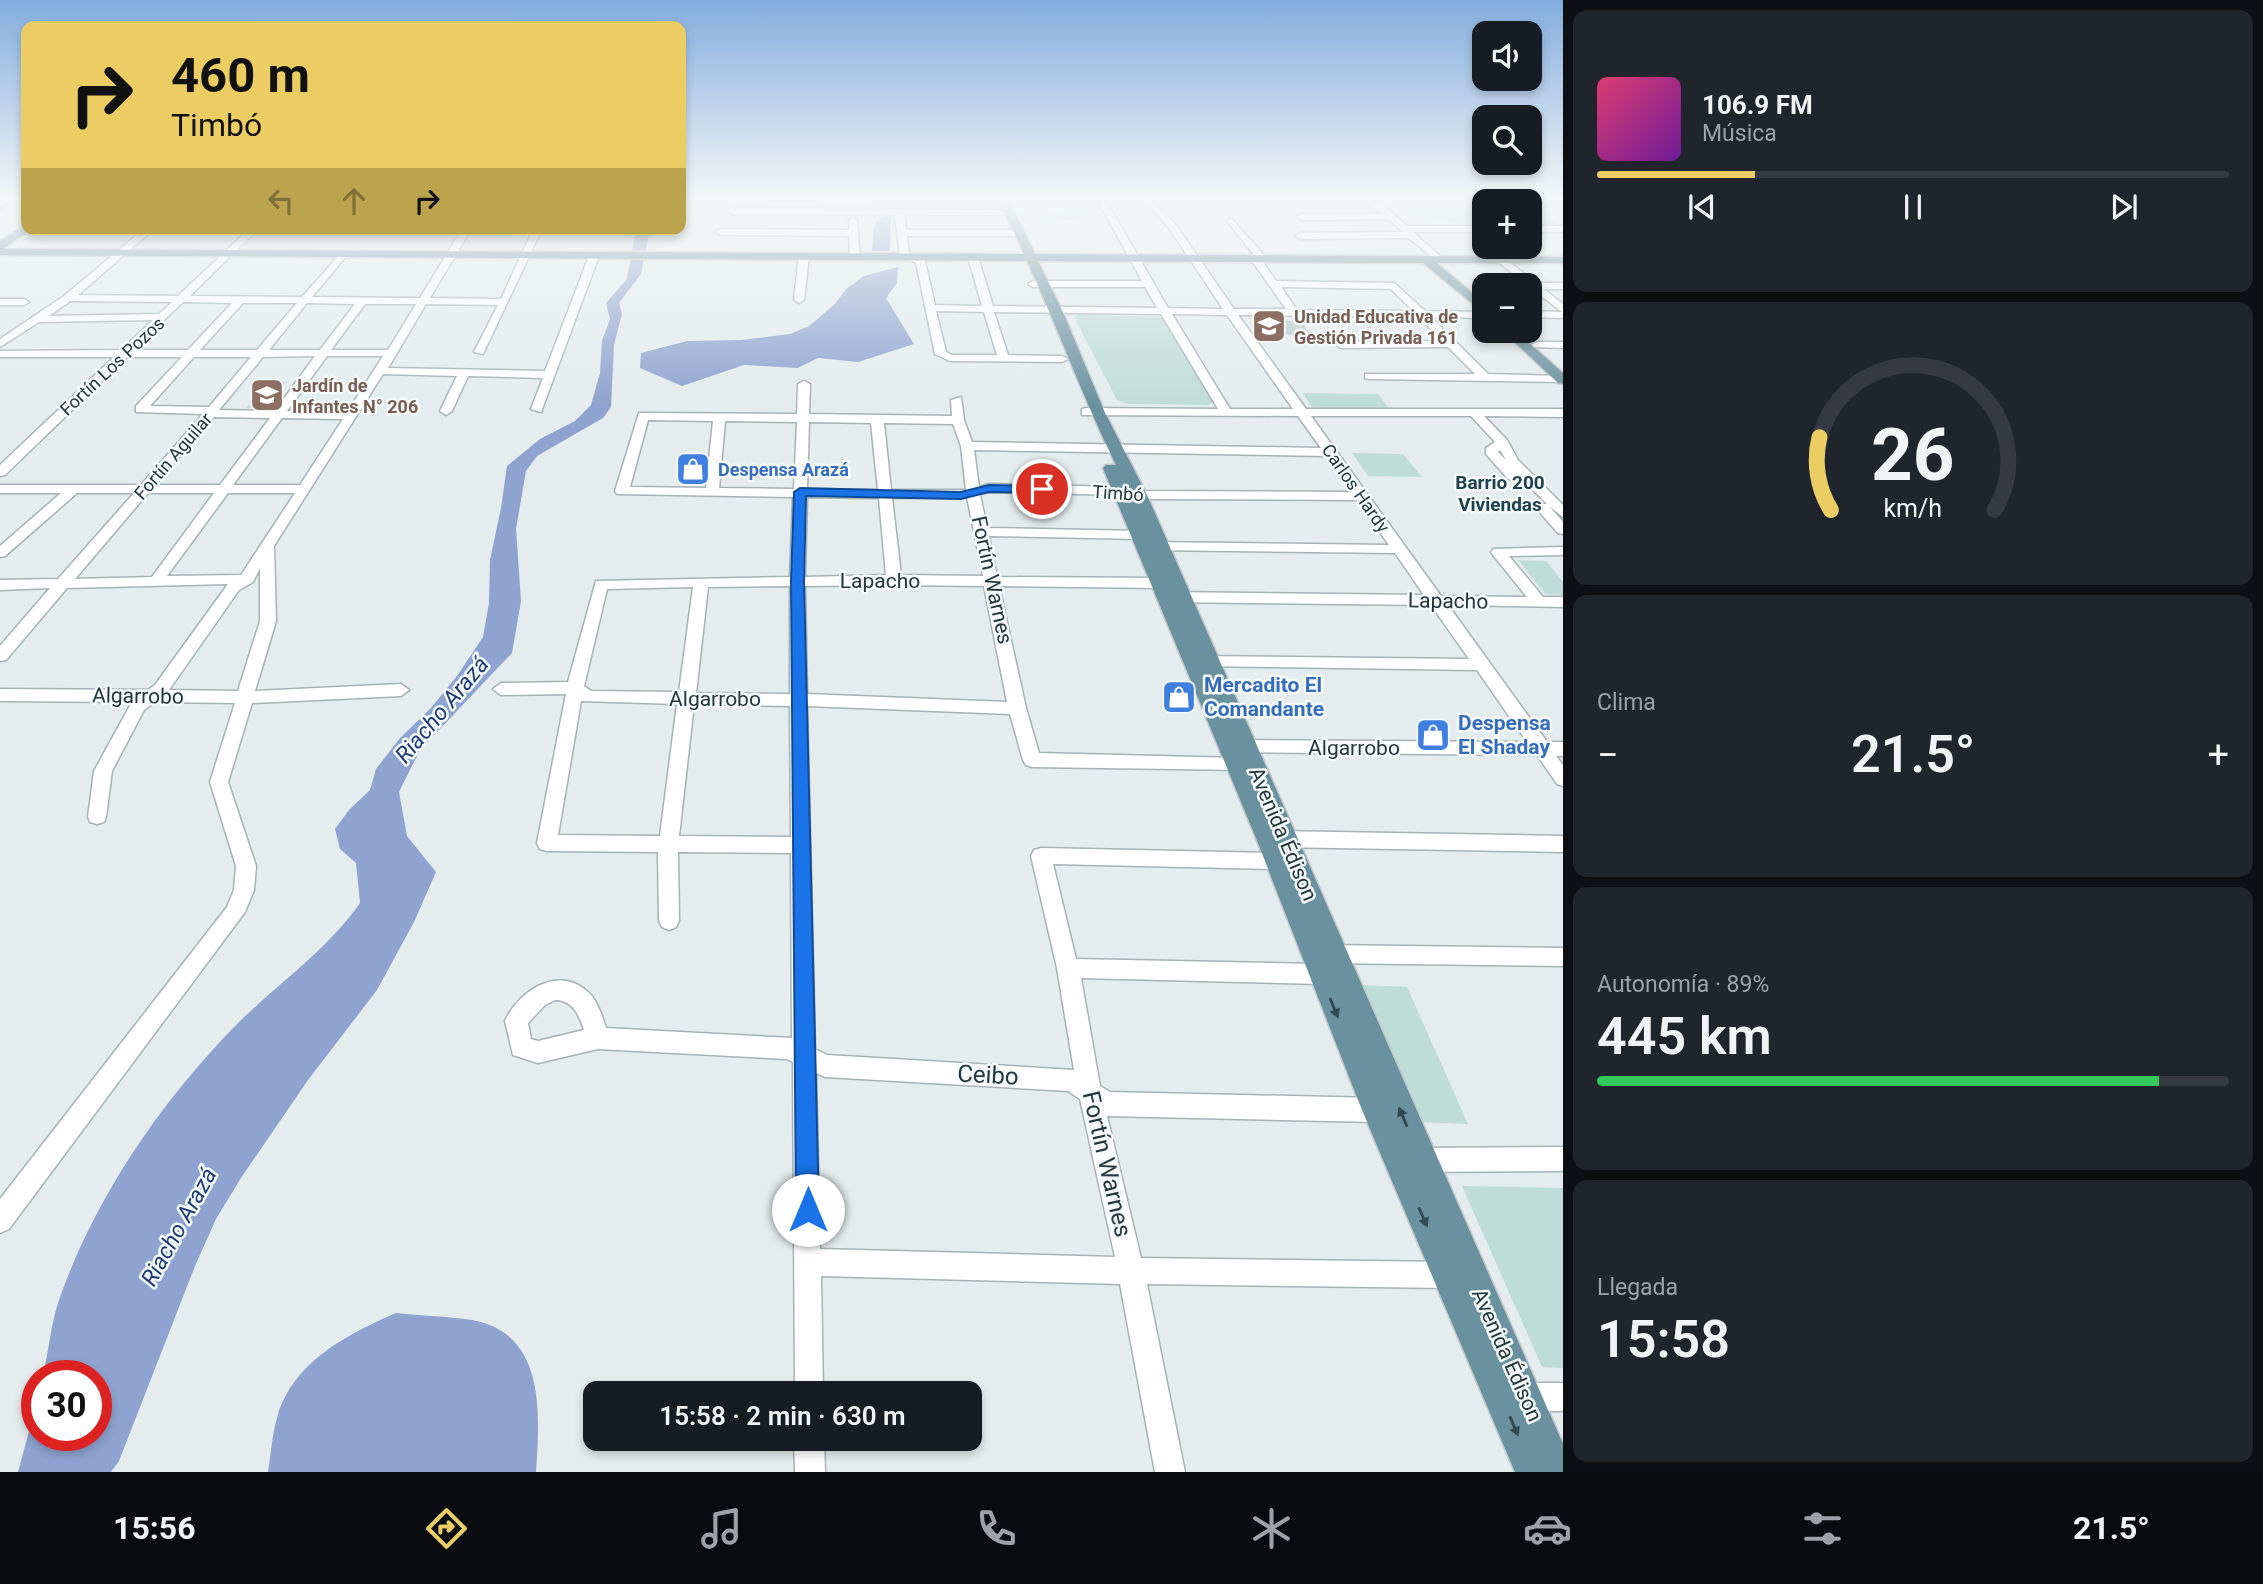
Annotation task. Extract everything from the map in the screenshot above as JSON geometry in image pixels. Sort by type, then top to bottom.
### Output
[{"type":"main road","name":"Avenida Édison","points":[[1031,268],[1092,412],[1130,493],[1237,753],[1277,839],[1376,1111],[1410,1161],[1448,1275],[1557,1472]]},
{"type":"main road","points":[[1441,268],[1472,297]]},
{"type":"main road","points":[[1443,268],[1472,291]]},
{"type":"main road","name":"Avenida Édison","points":[[1050,310],[1062,359],[1092,412]]},
{"type":"main road","points":[[1523,343],[1563,376]]},
{"type":"main road","points":[[1534,343],[1563,376]]},
{"type":"main road","name":"Avenida Édison","points":[[1277,839],[1276,861],[1323,961],[1514,1397],[1533,1472]]},
{"type":"street","points":[[0,344],[68,298],[104,268]]},
{"type":"street","name":"Fortín Los Pozos","points":[[0,472],[215,268]]},
{"type":"street","name":"Fortín Aguilar","points":[[0,656],[212,411],[258,352],[331,268]]},
{"type":"street","points":[[97,817],[103,771],[138,706],[161,690],[234,587],[245,579],[353,415],[444,268]]},
{"type":"street","points":[[479,352],[520,268]]},
{"type":"street","points":[[537,409],[590,268]]},
{"type":"street","points":[[799,300],[803,268]]},
{"type":"street","points":[[921,268],[941,354],[950,358],[1062,359]]},
{"type":"street","points":[[976,268],[1003,358]]},
{"type":"street","points":[[1140,268],[1164,312],[1226,412]]},
{"type":"street","name":"Carlos Hardy","points":[[1199,268],[1563,779]]},
{"type":"street","points":[[1263,268],[1294,313]]},
{"type":"street","points":[[1038,284],[1148,284]]},
{"type":"street","points":[[1276,284],[1394,285],[1485,378]]},
{"type":"street","points":[[1542,286],[1563,286]]},
{"type":"street","points":[[1542,292],[1563,309]]},
{"type":"street","points":[[68,298],[505,302]]},
{"type":"street","points":[[239,301],[140,409],[212,411],[217,414],[353,415]]},
{"type":"street","points":[[0,302],[24,302]]},
{"type":"street","points":[[156,581],[361,302]]},
{"type":"street","points":[[930,308],[1472,315]]},
{"type":"street","points":[[1542,314],[1563,315]]},
{"type":"street","points":[[37,320],[164,317]]},
{"type":"street","points":[[1342,345],[1450,344]]},
{"type":"street","points":[[1536,345],[1563,345]]},
{"type":"street","points":[[0,354],[392,353]]},
{"type":"street","points":[[380,371],[550,375]]},
{"type":"street","points":[[446,411],[464,373]]},
{"type":"street","points":[[1369,376],[1563,376]]},
{"type":"street","points":[[804,384],[797,581],[809,1381]]},
{"type":"street","name":"Fortín Warnes","points":[[957,400],[958,420],[967,446],[973,493],[1017,708],[1031,760]]},
{"type":"street","points":[[1092,412],[1563,413]]},
{"type":"street","points":[[1473,412],[1503,443],[1490,451],[1563,513]]},
{"type":"street","name":"Timbó","points":[[719,417],[643,416],[622,491],[712,490],[885,496],[973,493],[989,488],[1362,496]]},
{"type":"street","points":[[712,490],[719,417],[958,420]]},
{"type":"street","points":[[877,418],[894,580]]},
{"type":"street","points":[[967,446],[1331,452]]},
{"type":"street","points":[[0,489],[304,489]]},
{"type":"street","points":[[0,553],[72,490]]},
{"type":"street","points":[[1534,491],[1563,491]]},
{"type":"street","points":[[1534,491],[1563,530]]},
{"type":"street","points":[[982,532],[1148,542],[1399,549]]},
{"type":"street","points":[[0,1220],[235,912],[244,890],[246,866],[219,782],[268,621],[267,546]]},
{"type":"street","points":[[1539,602],[1499,552],[1563,551]]},
{"type":"street","points":[[0,584],[268,578]]},
{"type":"street","name":"Lapacho","points":[[575,688],[601,584],[894,580],[1169,593],[1563,603]]},
{"type":"street","points":[[669,920],[668,845],[701,584]]},
{"type":"street","points":[[1202,663],[1482,665]]},
{"type":"street","points":[[575,688],[547,843],[801,845]]},
{"type":"street","name":"Algarrobo","points":[[501,689],[575,688],[587,697],[799,700],[1017,708]]},
{"type":"street","name":"Algarrobo","points":[[0,695],[244,697],[401,690]]},
{"type":"street","name":"Algarrobo","points":[[1031,760],[1237,753],[1563,749]]},
{"type":"street","points":[[1277,839],[1563,844]]},
{"type":"street","name":"Fortín Warnes","points":[[1170,1472],[1131,1271],[1090,1093],[1068,968],[1041,856],[1276,861]]},
{"type":"street","points":[[1068,968],[1563,957]]},
{"type":"street","name":"Ceibo","points":[[598,1038],[789,1048],[825,1066],[1072,1080],[1106,1104],[1376,1111]]},
{"type":"street","points":[[1410,1161],[1563,1158]]},
{"type":"street","points":[[808,1262],[1131,1271],[1448,1275]]},
{"type":"street","points":[[1514,1397],[1563,1397]]},
{"type":"street","points":[[809,1451],[810,1472]]},
{"type":"shaded area","name":"Jardín de Infantes N° 206","points":[[268,382],[287,382],[266,409],[246,408]]},
{"type":"green space","points":[[1074,317],[1164,317],[1213,402],[1209,405],[1129,404],[1117,400]]},
{"type":"green space","points":[[1303,393],[1378,394],[1390,410],[1313,409]]},
{"type":"green space","points":[[1352,453],[1403,454],[1422,477],[1368,476]]},
{"type":"green space","points":[[1518,560],[1546,561],[1563,582],[1563,595],[1545,594]]},
{"type":"green space","points":[[1360,985],[1407,987],[1468,1124],[1416,1122]]},
{"type":"green space","points":[[1462,1186],[1563,1188],[1563,1368],[1542,1367]]},
{"type":"water","name":"Riacho Arazá","points":[[629,268],[642,268],[641,274],[619,303],[622,314],[614,345],[611,407],[603,418],[537,456],[526,471],[516,529],[521,601],[512,653],[420,750],[399,792],[407,836],[436,872],[414,922],[377,990],[308,1080],[216,1219],[119,1461],[111,1472],[18,1472],[24,1451],[112,1451],[112,1360],[46,1360],[57,1307],[75,1259],[134,1150],[184,1083],[239,1022],[333,936],[360,903],[356,863],[340,849],[335,829],[349,810],[370,790],[376,769],[400,738],[431,708],[457,676],[483,637],[489,603],[490,560],[507,466],[540,439],[575,421],[591,405],[600,373],[602,341],[610,319],[606,303],[627,279]]},
{"type":"water","points":[[898,268],[897,283],[886,298],[914,344],[858,362],[818,358],[798,368],[744,365],[682,386],[640,368],[641,353],[687,341],[741,340],[790,334],[809,326],[835,304],[846,289],[864,276]]},
{"type":"water","points":[[396,1313],[472,1320],[496,1328],[514,1341],[526,1359],[537,1402],[536,1472],[268,1472],[277,1418],[284,1398],[295,1381],[324,1352],[359,1330]]},
{"type":"building","points":[[1258,319],[1303,323],[1307,335],[1261,331]]},
{"type":"place","name":"Unidad Educativa de Gestión Privada 161","points":[[1269,326]]},
{"type":"place","name":"Jardín de Infantes N° 206","points":[[267,395]]},
{"type":"place","name":"Despensa Arazá","points":[[693,469]]},
{"type":"place","name":"Mercadito El Comandante","points":[[1179,697]]},
{"type":"place","name":"Despensa El Shaday","points":[[1433,735]]},
{"type":"district","name":"Barrio 200 Viviendas","points":[[1500,493]]},
{"type":"route","points":[[808,1210],[797,581],[800,492],[885,496],[961,495],[989,488],[1042,489]]}]
